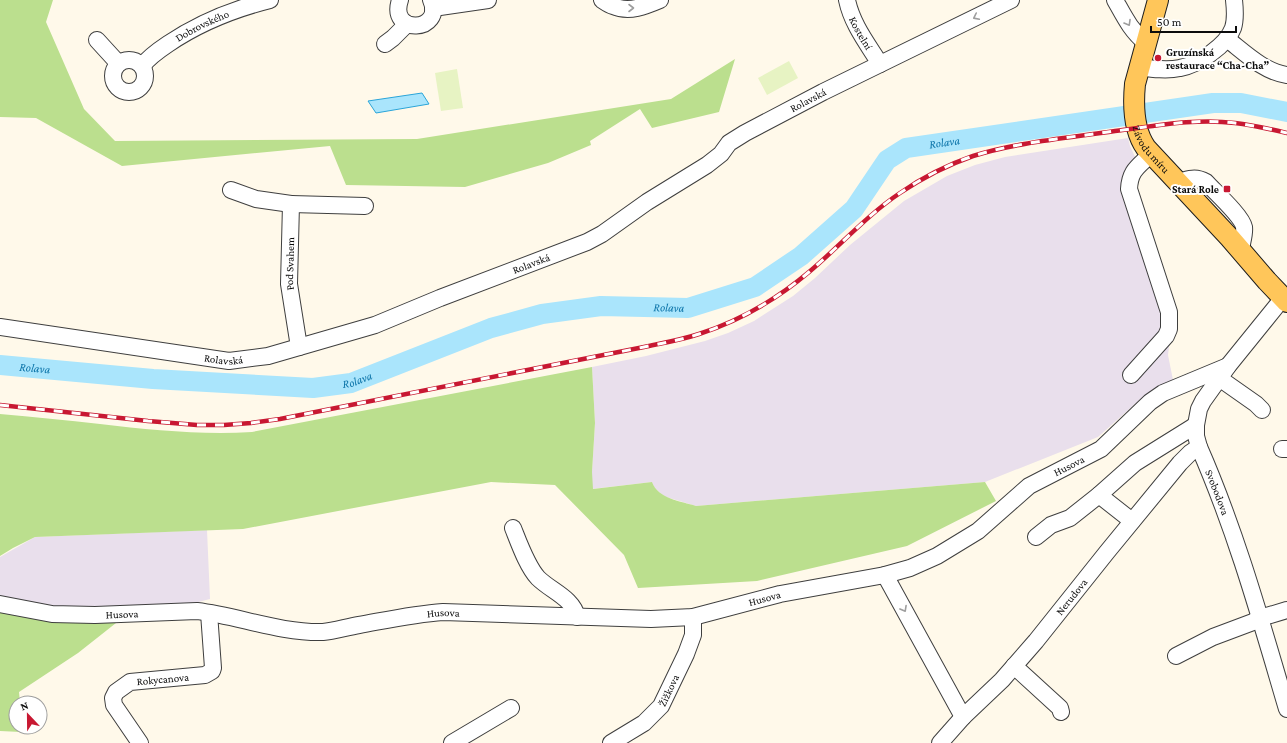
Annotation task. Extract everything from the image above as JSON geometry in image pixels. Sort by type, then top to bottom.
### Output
[{"type":"main road","name":"Závodu míru","points":[[1158,0],[1135,84],[1134,93],[1136,123],[1140,140],[1151,154],[1241,249],[1267,281],[1285,300]]},
{"type":"street","name":"Dobrovského","points":[[142,66],[158,50],[188,31],[223,15],[270,0]]},
{"type":"street","points":[[400,0],[398,13],[401,20],[412,26],[425,24],[430,19],[432,14],[432,4],[488,0]]},
{"type":"street","points":[[602,0],[614,7],[632,9],[645,7],[660,0]]},
{"type":"street","name":"Kostelní","points":[[847,0],[850,12],[857,28],[880,64]]},
{"type":"street","name":"Rolavská","points":[[0,327],[229,361],[268,356],[375,325],[440,298],[587,242],[602,234],[647,202],[708,165],[721,154],[729,143],[745,133],[823,92],[1011,0]]},
{"type":"street","points":[[1115,0],[1131,29],[1146,43]]},
{"type":"street","points":[[1140,66],[1151,69],[1181,68],[1203,58],[1215,50],[1227,39],[1232,29],[1235,16],[1234,0]]},
{"type":"street","points":[[385,44],[407,24]]},
{"type":"street","points":[[1227,39],[1262,65],[1287,75]]},
{"type":"street","points":[[97,40],[118,63]]},
{"type":"street","points":[[129,59],[136,61],[142,66],[145,77],[143,83],[137,90],[130,92],[121,90],[115,84],[113,80],[113,73],[118,63],[129,59]]},
{"type":"street","points":[[1131,375],[1166,336],[1169,329],[1170,312],[1129,190],[1129,180],[1134,170],[1151,154]]},
{"type":"street","points":[[231,190],[256,199],[291,204],[364,206]]},
{"type":"street","name":"Pod Svahem","points":[[291,204],[289,284],[299,347]]},
{"type":"street","name":"Svobodova","points":[[1285,300],[1228,366],[1203,401],[1199,409],[1196,425],[1196,436],[1231,528],[1287,709]]},
{"type":"street","name":"Husova","points":[[0,604],[52,614],[95,615],[183,611],[209,613],[288,630],[324,632],[443,612],[651,619],[693,617],[780,594],[885,575],[910,568],[937,556],[978,531],[1029,486],[1101,449],[1150,402],[1163,393],[1228,366]]},
{"type":"street","points":[[1219,378],[1256,404],[1262,410]]},
{"type":"street","points":[[1036,537],[1051,525],[1070,518],[1135,463],[1196,425]]},
{"type":"street","name":"Nerudova","points":[[940,743],[1002,680],[1036,641],[1180,463],[1190,453],[1199,447]]},
{"type":"street","points":[[1099,494],[1132,521]]},
{"type":"street","points":[[513,528],[535,574],[570,603],[577,616]]},
{"type":"street","points":[[885,575],[964,718]]},
{"type":"street","points":[[1176,656],[1213,637],[1260,618],[1287,610]]},
{"type":"street","name":"Rokycanova","points":[[140,743],[114,705],[113,698],[116,692],[130,682],[209,674],[213,668],[209,613]]},
{"type":"street","name":"Žižkova","points":[[611,743],[644,723],[661,706],[686,654],[693,635],[693,617]]},
{"type":"street","points":[[1014,666],[1060,708],[1061,712]]},
{"type":"street","points":[[459,741],[510,708]]},
{"type":"shaded area","points":[[1128,138],[1137,161],[1129,180],[1173,316],[1168,355],[1173,380],[1144,396],[1098,437],[985,482],[696,506],[666,497],[654,487],[652,482],[592,489],[595,423],[592,367],[646,356],[705,341],[728,333],[754,321],[793,296],[815,278],[850,245],[904,201],[947,176],[975,165],[1005,157]]},
{"type":"shaded area","points":[[207,530],[210,599],[116,623],[0,610],[0,557],[35,537]]},
{"type":"green space","points":[[0,0],[53,0],[46,22],[84,109],[115,141],[417,139],[671,99],[735,59],[719,112],[652,128],[640,109],[590,141],[591,145],[548,163],[465,187],[346,185],[330,146],[122,166],[36,118],[0,117]]},
{"type":"green space","points":[[789,61],[798,78],[767,95],[758,78]]},
{"type":"green space","points":[[457,69],[463,108],[441,111],[435,73]]},
{"type":"green space","points":[[592,367],[595,423],[592,472],[593,489],[652,482],[655,488],[665,496],[696,506],[985,482],[996,501],[907,546],[757,581],[638,588],[624,555],[555,485],[491,482],[243,529],[35,537],[0,556],[0,414],[176,431],[214,433],[252,432]]},
{"type":"green space","points":[[0,610],[116,623],[78,653],[19,692],[19,695],[8,695],[8,731],[0,731]]},
{"type":"water","points":[[422,93],[429,104],[376,113],[368,101]]},
{"type":"waterway","name":"Rolava","points":[[0,365],[153,379],[313,388],[351,383],[491,328],[542,314],[601,306],[688,308],[755,287],[801,256],[854,209],[887,160],[906,148],[1213,103],[1241,103],[1287,112]]},
{"type":"railway","points":[[0,405],[197,425],[251,423],[280,419],[665,343],[692,336],[729,323],[771,300],[797,282],[876,211],[900,193],[935,172],[973,156],[1008,147],[1043,141],[1190,122],[1205,121],[1235,123],[1287,133]]},
{"type":"place","name":"Gruzínská restaurace “Cha-Cha”","points":[[1158,58]]},
{"type":"place","name":"Stará Role","points":[[1227,189]]}]
